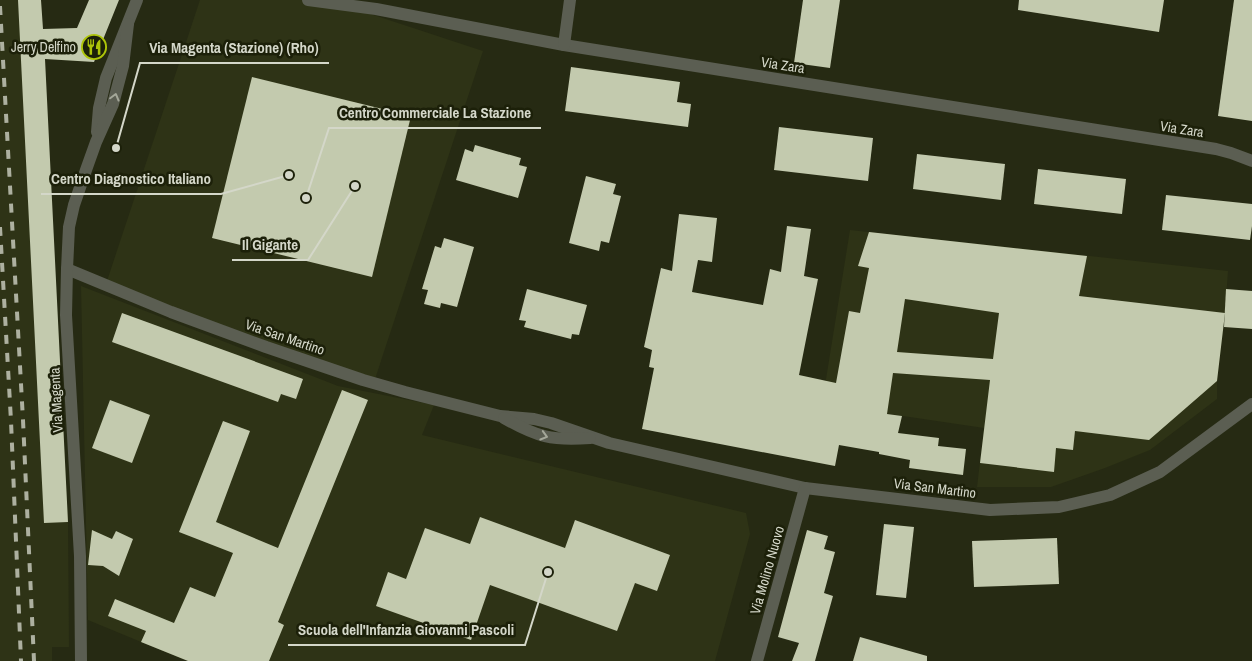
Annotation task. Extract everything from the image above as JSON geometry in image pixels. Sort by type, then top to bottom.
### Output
[{"type":"street","name":"Via Magenta","points":[[82,661],[80,556],[66,314],[69,227],[96,142],[113,104],[123,66],[128,24],[137,0]]},
{"type":"street","name":"Via Zara","points":[[308,0],[377,4],[564,44],[1216,149],[1252,161]]},
{"type":"street","points":[[564,44],[570,0]]},
{"type":"street","name":"Via San Martino","points":[[67,269],[171,312],[266,347],[363,380],[500,416],[531,433],[552,439],[593,438],[805,488],[990,510],[1059,507],[1110,495],[1160,472],[1252,404]]},
{"type":"street","name":"Via Molino Nuovo","points":[[757,661],[805,488]]},
{"type":"shaded area","points":[[0,0],[41,0],[68,522],[69,647],[52,647],[52,661],[0,661]]},
{"type":"shaded area","points":[[200,0],[328,0],[483,51],[375,379],[104,290]]},
{"type":"shaded area","points":[[850,230],[1228,271],[1217,381],[1217,399],[1150,450],[1105,468],[1051,487],[977,487],[984,428],[822,404]]},
{"type":"shaded area","points":[[81,286],[338,386],[434,405],[422,435],[746,513],[750,534],[715,661],[187,661],[88,620]]},
{"type":"building","points":[[18,0],[41,0],[43,29],[77,28],[89,0],[119,0],[94,62],[45,59],[68,522],[44,523]]},
{"type":"building","points":[[803,0],[840,0],[830,68],[794,63]]},
{"type":"building","points":[[1019,0],[1164,0],[1159,32],[1018,10]]},
{"type":"building","points":[[1234,0],[1252,0],[1252,121],[1218,116]]},
{"type":"building","points":[[571,67],[680,82],[677,102],[691,104],[688,127],[565,111]]},
{"type":"building","points":[[252,77],[411,116],[372,277],[212,238]]},
{"type":"building","points":[[779,127],[873,138],[868,181],[774,170]]},
{"type":"building","points":[[475,145],[521,158],[519,165],[527,167],[518,198],[456,180],[465,149],[473,152]]},
{"type":"building","points":[[917,154],[1005,164],[1001,200],[913,189]]},
{"type":"building","points":[[1038,169],[1126,179],[1122,214],[1034,204]]},
{"type":"building","points":[[586,176],[616,184],[613,194],[621,196],[609,243],[601,241],[599,251],[569,243]]},
{"type":"building","points":[[1166,195],[1252,204],[1250,240],[1162,230]]},
{"type":"building","points":[[679,214],[717,218],[712,262],[698,260],[692,292],[763,305],[770,269],[781,272],[787,226],[811,229],[804,276],[818,279],[799,375],[836,383],[849,311],[860,313],[869,268],[858,266],[869,232],[1087,256],[1079,296],[1225,313],[1217,381],[1149,440],[1075,431],[1073,450],[1056,448],[1054,472],[980,463],[990,380],[893,373],[887,414],[902,416],[898,433],[939,438],[938,446],[966,449],[963,475],[909,468],[910,460],[839,445],[835,466],[642,429],[654,368],[649,367],[652,350],[644,347],[661,268],[672,271]],"holes":[[[905,299],[999,313],[993,359],[897,352]]]},
{"type":"building","points":[[444,238],[474,247],[457,307],[441,303],[440,308],[424,304],[428,290],[422,289],[435,246],[441,248]]},
{"type":"building","points":[[527,289],[587,305],[579,335],[572,334],[571,339],[524,327],[526,321],[519,320]]},
{"type":"building","points":[[1226,289],[1252,291],[1252,329],[1224,327]]},
{"type":"building","points":[[122,313],[303,379],[296,399],[281,394],[278,402],[112,342]]},
{"type":"building","points":[[342,390],[368,400],[278,622],[284,625],[269,661],[188,661],[141,642],[146,631],[108,616],[115,599],[174,623],[190,587],[215,597],[233,553],[179,532],[223,421],[250,431],[216,522],[278,548]]},
{"type":"building","points":[[110,400],[150,415],[132,463],[92,448]]},
{"type":"building","points":[[480,517],[565,548],[575,520],[670,555],[657,591],[635,583],[617,631],[490,585],[471,640],[376,606],[388,572],[406,579],[425,528],[470,544]]},
{"type":"building","points":[[884,524],[914,527],[906,598],[876,595]]},
{"type":"building","points":[[92,530],[112,539],[116,531],[133,539],[119,576],[103,566],[88,565]]},
{"type":"building","points":[[807,530],[828,536],[824,549],[835,552],[824,593],[833,596],[815,661],[792,661],[799,643],[778,637]]},
{"type":"building","points":[[1057,538],[1059,584],[974,587],[972,541]]},
{"type":"building","points":[[860,637],[927,656],[927,661],[853,661]]},
{"type":"railway","points":[[0,6],[23,420],[34,661]]},
{"type":"railway","points":[[0,227],[11,421],[21,661]]},
{"type":"place","name":"Jerry Delfino","points":[[94,47]]},
{"type":"place","name":"Via Magenta (Stazione) (Rho)","points":[[116,148]]},
{"type":"place","name":"Centro Diagnostico Italiano","points":[[289,175]]},
{"type":"place","name":"Il Gigante","points":[[355,186]]},
{"type":"place","name":"Centro Commerciale La Stazione","points":[[306,198]]},
{"type":"place","name":"Scuola dell'Infanzia Giovanni Pascoli","points":[[548,572]]}]
